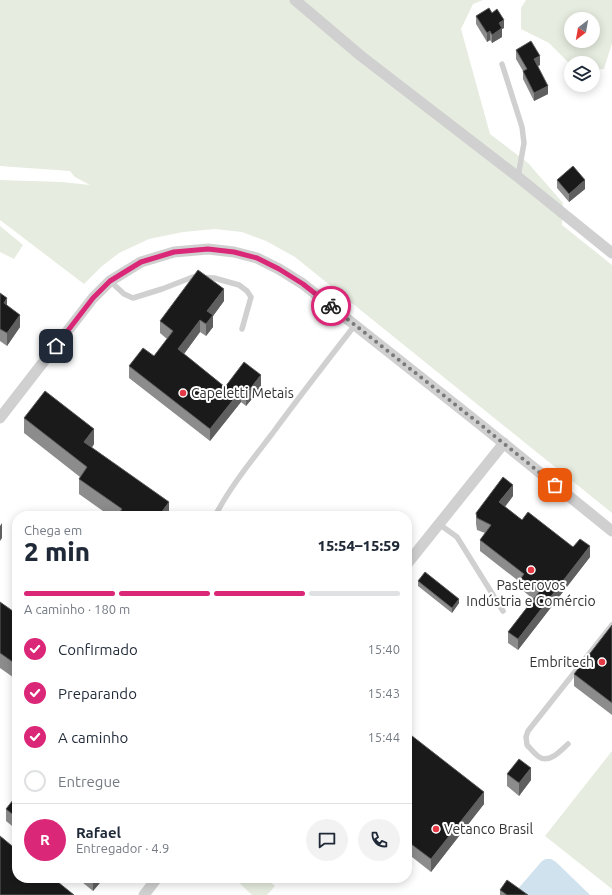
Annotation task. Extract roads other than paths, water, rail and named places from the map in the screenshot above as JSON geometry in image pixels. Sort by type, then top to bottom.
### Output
[{"type":"street","points":[[295,0],[361,56],[518,178],[612,254]]},
{"type":"street","points":[[0,418],[93,298],[110,281],[141,262],[174,252],[208,249],[234,252],[257,258],[279,269],[303,284],[504,443],[612,531]]},
{"type":"street","points":[[412,558],[504,443]]},
{"type":"street","points":[[144,895],[153,883]]},
{"type":"lane","points":[[502,64],[522,127],[524,143],[518,178]]},
{"type":"lane","points":[[110,281],[124,294],[133,298],[193,277],[214,278],[239,285],[247,291],[251,297],[242,329]]},
{"type":"lane","points":[[218,511],[222,502],[255,456],[355,325]]},
{"type":"lane","points":[[439,524],[457,537],[503,611]]},
{"type":"lane","points":[[568,744],[552,757],[546,759],[540,758],[527,745],[526,737],[528,731],[612,625]]},
{"type":"water","points":[[551,859],[556,862],[590,895],[516,895],[517,890],[542,861]]},
{"type":"place","name":"Capeletti Metais","points":[[183,393]]},
{"type":"place","name":"Pasterovos Indústria e Comércio","points":[[531,570]]},
{"type":"place","name":"Embritech","points":[[602,662]]},
{"type":"place","name":"Vetanco Brasil","points":[[436,829]]}]
